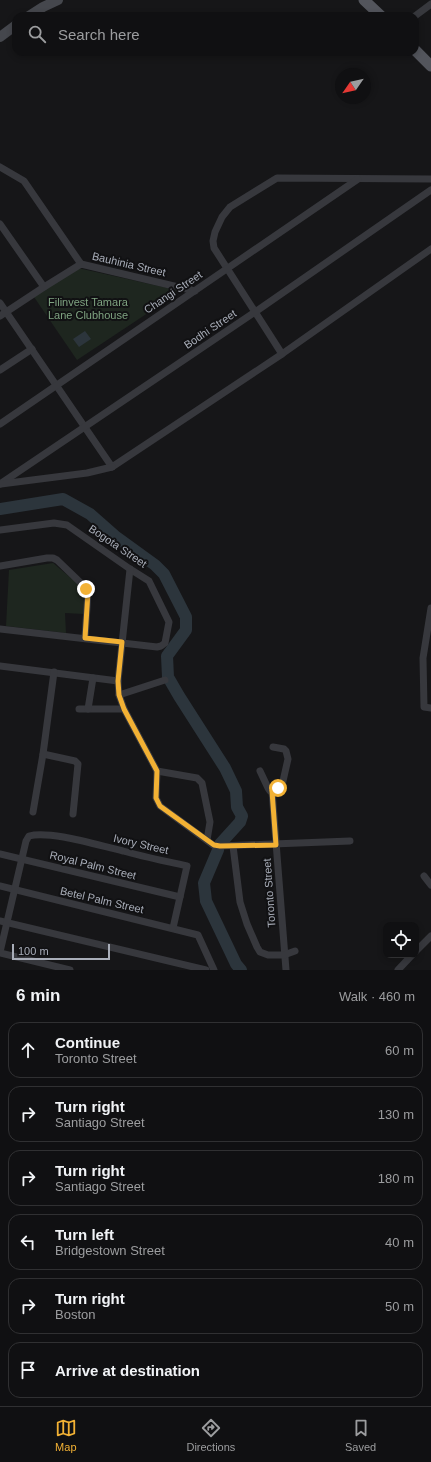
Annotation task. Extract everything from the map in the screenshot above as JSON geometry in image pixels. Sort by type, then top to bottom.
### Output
[{"type":"main road","points":[[35,12],[58,0]]},
{"type":"main road","points":[[364,0],[377,12]]},
{"type":"main road","points":[[0,37],[12,28]]},
{"type":"main road","points":[[419,54],[431,66]]},
{"type":"street","points":[[419,13],[431,4]]},
{"type":"street","points":[[0,167],[24,181],[81,264]]},
{"type":"street","points":[[282,354],[214,248],[213,240],[215,232],[222,217],[230,207],[277,178],[431,179]]},
{"type":"street","name":"Changi Street","points":[[0,424],[358,179]]},
{"type":"street","name":"Bodhi Street","points":[[0,484],[255,312],[431,190]]},
{"type":"street","points":[[0,224],[44,287]]},
{"type":"street","points":[[0,484],[87,473],[112,468],[282,354],[431,249]]},
{"type":"street","name":"Bauhinia Street","points":[[3,314],[81,264],[195,290]]},
{"type":"street","points":[[0,303],[3,314],[32,349],[112,468]]},
{"type":"street","points":[[0,370],[32,349]]},
{"type":"street","name":"Bogota Street","points":[[0,530],[54,523],[67,525],[130,570],[149,581],[169,622],[164,643],[157,647],[122,642]]},
{"type":"street","points":[[0,566],[47,558],[57,560],[83,585],[88,592],[85,638]]},
{"type":"street","points":[[130,570],[118,681],[119,695],[124,709],[157,771],[156,798],[160,806],[214,845],[276,845],[350,841]]},
{"type":"street","points":[[428,707],[423,658],[431,608]]},
{"type":"street","points":[[0,629],[122,642]]},
{"type":"street","points":[[0,666],[118,681]]},
{"type":"street","points":[[33,812],[43,754],[54,672]]},
{"type":"street","points":[[88,709],[93,678]]},
{"type":"street","points":[[119,695],[165,680]]},
{"type":"street","points":[[79,709],[124,709]]},
{"type":"street","points":[[260,771],[270,791],[274,791],[282,785],[288,759],[284,749],[273,748]]},
{"type":"street","points":[[43,754],[75,761],[78,764],[73,814]]},
{"type":"street","points":[[157,771],[197,778],[200,780],[210,822],[207,840]]},
{"type":"street","name":"Toronto Street","points":[[272,791],[286,970]]},
{"type":"street","name":"Ivory Street","points":[[22,859],[28,836],[36,834],[95,844],[187,866],[173,928]]},
{"type":"street","points":[[233,846],[240,902],[254,941],[260,952],[264,954],[284,955],[295,951]]},
{"type":"street","name":"Royal Palm Street","points":[[0,854],[180,897]]},
{"type":"street","points":[[22,859],[15,889],[4,922],[0,953],[70,970]]},
{"type":"street","points":[[424,876],[431,885]]},
{"type":"street","name":"Betel Palm Street","points":[[0,886],[198,935],[214,970]]},
{"type":"street","points":[[4,922],[206,970]]},
{"type":"street","points":[[419,948],[431,936]]},
{"type":"street","points":[[398,970],[409,958]]},
{"type":"green space","name":"Filinvest Tamara Lane Clubhouse","points":[[78,268],[181,291],[77,360],[34,297]]},
{"type":"green space","points":[[53,563],[84,589],[84,614],[65,613],[66,633],[6,626],[9,570]]},
{"type":"shaded area","points":[[85,331],[91,339],[79,347],[73,339]]},
{"type":"waterway","points":[[0,509],[63,499],[90,514],[115,536],[155,565],[164,574],[186,617],[186,630],[167,656],[168,677],[225,768],[236,791],[237,807],[242,816],[240,822],[220,844]]},
{"type":"waterway","points":[[218,850],[204,883],[206,901],[236,964],[241,970]]},
{"type":"route","points":[[86,589],[88,592],[85,638],[122,642],[118,681],[119,695],[124,709],[157,771],[156,798],[160,806],[214,845],[276,845],[272,791],[278,788]]}]
